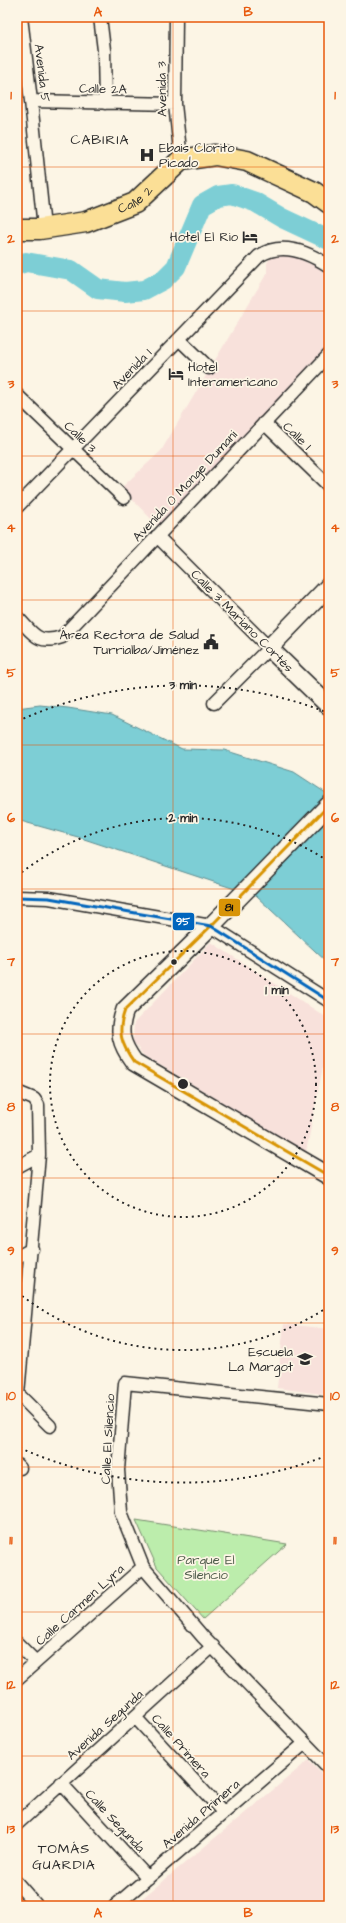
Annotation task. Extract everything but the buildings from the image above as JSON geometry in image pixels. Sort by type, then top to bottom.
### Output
[{"type":"main road","points":[[180,160],[215,155],[247,161],[314,192],[329,203]]},
{"type":"main road","name":"Calle 2","points":[[17,229],[44,228],[86,222],[134,203],[180,160]]},
{"type":"street","name":"Avenida 5","points":[[21,17],[44,228]]},
{"type":"street","points":[[100,17],[104,50],[105,103]]},
{"type":"street","name":"Avenida 3","points":[[176,17],[174,104],[180,160]]},
{"type":"street","name":"Calle 2A","points":[[31,102],[174,104]]},
{"type":"street","name":"Avenida 1","points":[[17,507],[247,267],[267,251],[285,248],[295,250],[329,266]]},
{"type":"street","points":[[179,339],[209,368]]},
{"type":"street","name":"Avenida 0 Monge Dumani","points":[[17,619],[37,638],[50,641],[62,637],[329,355]]},
{"type":"street","name":"Calle 3","points":[[17,395],[124,498]]},
{"type":"street","name":"Calle 1","points":[[264,423],[329,486]]},
{"type":"street","name":"Calle 3 Mariano Cortés","points":[[157,536],[329,706]]},
{"type":"street","points":[[214,703],[329,586]]},
{"type":"street","points":[[326,808],[211,926],[125,1010],[120,1023],[121,1036],[125,1050],[134,1062],[329,1176]]},
{"type":"street","points":[[17,897],[49,898],[211,926],[329,1001]]},
{"type":"street","points":[[17,1092],[34,1099],[38,1105],[39,1154],[32,1249],[18,1394],[50,1426]]},
{"type":"street","points":[[17,1166],[39,1154]]},
{"type":"street","points":[[17,1257],[32,1249]]},
{"type":"street","name":"Calle El Silencio","points":[[329,1404],[125,1384],[118,1470],[121,1512],[143,1567],[213,1646],[329,1768]]},
{"type":"street","name":"Calle Carmen Lyra","points":[[17,1679],[143,1567]]},
{"type":"street","points":[[17,1642],[36,1662]]},
{"type":"street","name":"Avenida Segunda","points":[[17,1824],[213,1646]]},
{"type":"street","name":"Calle Primera","points":[[135,1716],[223,1812]]},
{"type":"street","name":"Avenida Primera","points":[[114,1906],[305,1743]]},
{"type":"street","name":"Calle Segunda","points":[[61,1784],[148,1878]]},
{"type":"street","points":[[17,1883],[37,1906]]},
{"type":"shaded area","points":[[288,254],[329,272],[329,350],[158,526],[121,488],[161,451],[267,273],[267,263],[272,256]]},
{"type":"shaded area","points":[[211,942],[329,1019],[329,1036],[306,1152],[143,1055],[133,1041],[134,1023]]},
{"type":"shaded area","name":"Escuela La Margot","points":[[284,1324],[329,1329],[329,1395],[277,1388]]},
{"type":"shaded area","points":[[309,1760],[329,1781],[329,1906],[133,1906]]},
{"type":"green space","name":"Parque El Silencio","points":[[136,1520],[287,1544],[203,1619],[157,1567]]},
{"type":"water","points":[[40,705],[112,715],[182,749],[224,750],[294,772],[329,795],[329,964],[256,896],[78,837],[17,820],[17,708]]},
{"type":"waterway","points":[[17,265],[26,262],[71,270],[98,289],[125,292],[144,290],[163,280],[176,267],[202,205],[218,196],[232,194],[255,202],[282,218],[329,240]]},
{"type":"transit line","name":"81","points":[[329,805],[211,926],[125,1010],[121,1025],[123,1043],[134,1062],[329,1176]]},
{"type":"transit line","name":"95","points":[[17,897],[49,898],[211,926],[329,1001]]},
{"type":"place","name":"Ebais Clorito Picado","points":[[147,155]]},
{"type":"place","name":"Hotel El Rio","points":[[250,237]]},
{"type":"place","name":"Hotel Interamericano","points":[[176,374]]},
{"type":"place","name":"Área Rectora de Salud Turrialba/Jiménez","points":[[211,642]]},
{"type":"place","name":"Escuela La Margot","points":[[305,1359]]},
{"type":"district","name":"CABIRIA","points":[[100,140]]},
{"type":"district","name":"TOMÁS GUARDIA","points":[[64,1858]]}]
